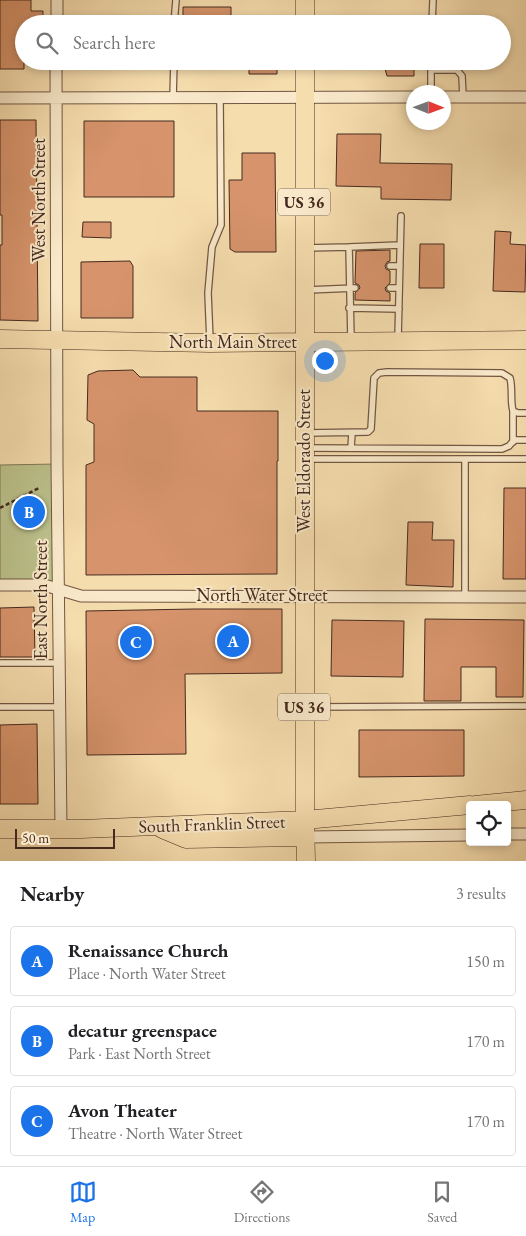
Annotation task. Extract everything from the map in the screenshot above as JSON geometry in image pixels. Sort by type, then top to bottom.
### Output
[{"type":"main road","points":[[305,0],[305,15]]},
{"type":"main road","name":"West Eldorado Street","points":[[305,70],[304,707],[306,861]]},
{"type":"main road","name":"North Main Street","points":[[0,340],[210,343],[526,340]]},
{"type":"main road","points":[[511,801],[526,800]]},
{"type":"main road","name":"South Franklin Street","points":[[0,829],[157,826],[186,839],[305,828],[394,812],[466,805]]},
{"type":"street","points":[[56,0],[56,15]]},
{"type":"street","name":"West North Street","points":[[56,70],[57,340]]},
{"type":"street","points":[[451,97],[526,96]]},
{"type":"street","points":[[0,98],[406,97]]},
{"type":"street","name":"East North Street","points":[[57,340],[61,829]]},
{"type":"street","name":"North Water Street","points":[[0,585],[44,586],[81,596],[526,596]]},
{"type":"street","points":[[305,828],[466,835]]},
{"type":"street","points":[[511,834],[526,834]]},
{"type":"lane","points":[[175,15],[176,0]]},
{"type":"lane","points":[[432,15],[433,0]]},
{"type":"lane","points":[[173,98],[174,70]]},
{"type":"lane","points":[[431,85],[431,70],[457,70],[462,76],[463,97]]},
{"type":"lane","points":[[210,343],[208,293],[212,247],[221,225],[220,98]]},
{"type":"lane","points":[[398,341],[401,216]]},
{"type":"lane","points":[[304,248],[400,245]]},
{"type":"lane","points":[[348,246],[352,267],[351,342]]},
{"type":"lane","points":[[390,266],[400,266]]},
{"type":"lane","points":[[305,290],[352,288]]},
{"type":"lane","points":[[390,288],[399,288]]},
{"type":"lane","points":[[350,308],[399,309]]},
{"type":"lane","points":[[304,446],[352,433],[368,432],[371,429],[374,378],[380,373],[502,373],[510,378],[512,384],[513,442]]},
{"type":"lane","points":[[513,410],[518,413],[526,413]]},
{"type":"lane","points":[[352,433],[352,448]]},
{"type":"lane","points":[[304,446],[502,449],[510,446],[517,440],[526,440]]},
{"type":"lane","points":[[304,446],[465,459],[526,459]]},
{"type":"lane","points":[[465,459],[466,596]]},
{"type":"lane","points":[[0,663],[59,663]]},
{"type":"lane","points":[[304,707],[526,706]]},
{"type":"lane","points":[[0,707],[60,708]]},
{"type":"path","points":[[0,508],[39,488]]},
{"type":"green space","points":[[57,464],[59,590],[0,585],[0,465]]},
{"type":"building","points":[[0,0],[31,0],[31,11],[43,11],[43,15],[15,15],[15,69],[0,69]]},
{"type":"building","points":[[183,7],[231,7],[231,15],[183,15]]},
{"type":"building","points":[[249,70],[277,70],[277,74],[249,74]]},
{"type":"building","points":[[385,70],[414,70],[414,76],[387,76]]},
{"type":"building","points":[[0,120],[36,120],[38,321],[0,320],[2,215],[0,215]]},
{"type":"building","points":[[84,121],[174,121],[174,197],[84,197]]},
{"type":"building","points":[[337,134],[381,134],[380,163],[452,164],[451,200],[381,199],[381,187],[336,186]]},
{"type":"building","points":[[242,153],[275,153],[276,252],[235,252],[230,249],[229,180],[242,180]]},
{"type":"building","points":[[83,222],[111,222],[111,238],[82,237]]},
{"type":"building","points":[[495,231],[511,232],[510,244],[526,245],[525,292],[493,291]]},
{"type":"building","points":[[420,244],[444,244],[444,288],[419,288]]},
{"type":"building","points":[[390,250],[390,261],[385,266],[390,271],[390,283],[385,288],[390,293],[390,301],[355,300],[355,293],[360,288],[355,283],[356,251]]},
{"type":"building","points":[[130,261],[133,266],[133,318],[81,318],[81,262]]},
{"type":"building","points":[[133,370],[140,377],[197,377],[197,411],[278,411],[277,574],[86,575],[86,465],[94,462],[94,424],[87,420],[88,375],[98,371]]},
{"type":"building","points":[[504,488],[526,488],[526,579],[503,579]]},
{"type":"building","points":[[408,522],[433,522],[432,540],[454,540],[453,587],[406,585]]},
{"type":"building","points":[[34,607],[35,657],[0,657],[0,608]]},
{"type":"building","points":[[282,609],[282,673],[185,674],[186,754],[87,755],[86,611]]},
{"type":"building","points":[[425,619],[524,620],[523,697],[496,697],[496,667],[461,667],[461,701],[424,701]]},
{"type":"building","points":[[332,620],[404,621],[403,677],[331,676]]},
{"type":"building","points":[[37,724],[38,804],[0,804],[0,725]]},
{"type":"building","points":[[359,730],[464,730],[464,776],[359,777]]},
{"type":"place","name":"decatur greenspace","points":[[29,512]]},
{"type":"place","name":"Renaissance Church","points":[[233,641]]},
{"type":"place","name":"Avon Theater","points":[[136,642]]}]
